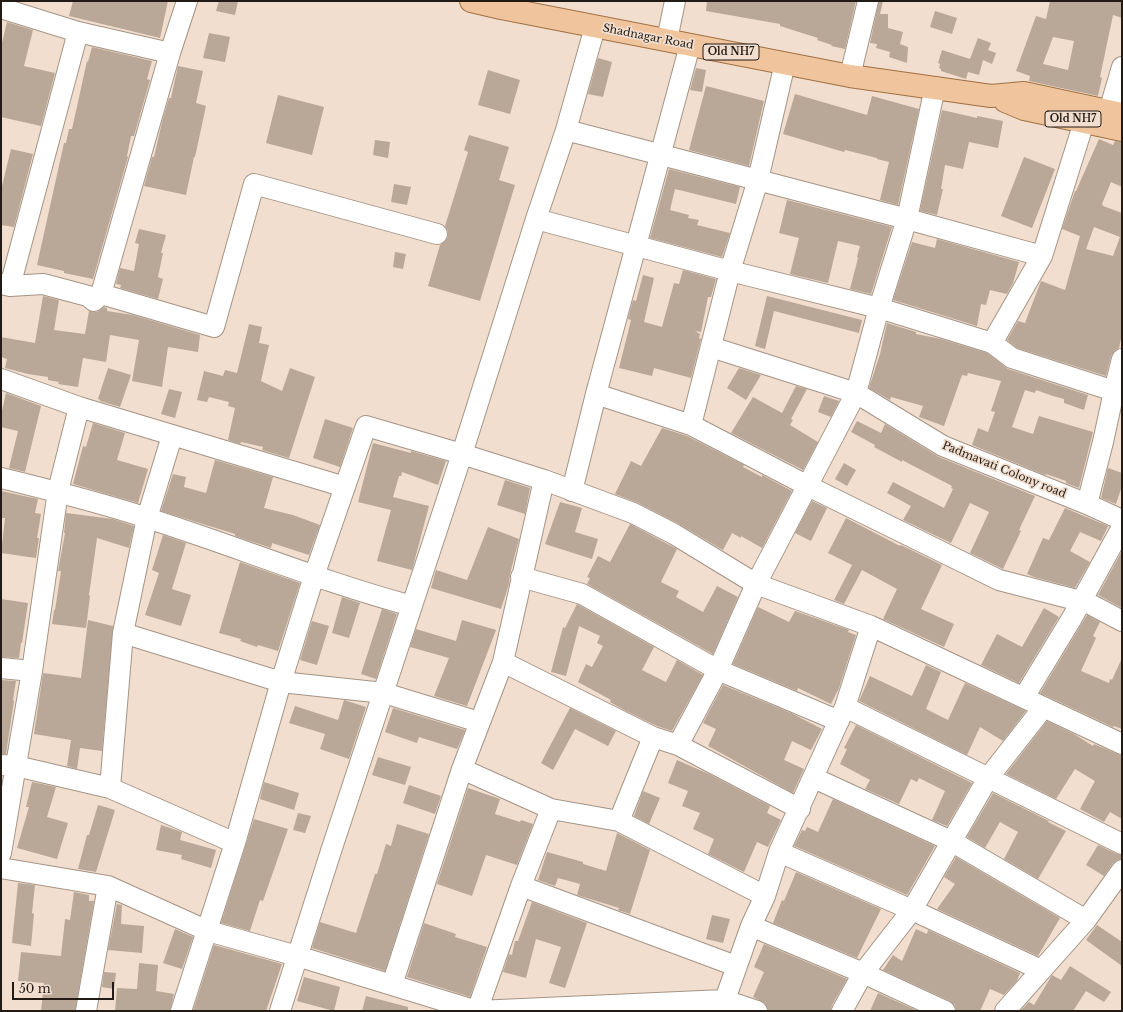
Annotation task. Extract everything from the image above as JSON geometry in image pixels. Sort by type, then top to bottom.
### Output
[{"type":"main road","name":"Shadnagar Road","points":[[474,1],[501,8],[850,76],[992,96],[1024,109],[1122,130]]},
{"type":"main road","name":"Shadnagar Road","points":[[992,96],[1024,93],[1115,112]]},
{"type":"street","points":[[78,32],[6,285],[44,284],[88,296],[94,301],[100,294],[170,53],[187,1]]},
{"type":"street","points":[[668,40],[675,1]]},
{"type":"street","points":[[850,76],[868,1]]},
{"type":"street","points":[[1,8],[78,32],[170,53]]},
{"type":"street","points":[[280,1011],[566,130],[595,26]]},
{"type":"street","points":[[572,491],[596,394],[690,45]]},
{"type":"street","points":[[691,425],[730,271],[758,180],[785,63]]},
{"type":"street","points":[[1115,112],[1122,67]]},
{"type":"street","points":[[678,745],[718,670],[756,584],[856,393],[879,308],[907,219],[935,87]]},
{"type":"street","points":[[992,343],[1042,256],[1084,122]]},
{"type":"street","points":[[566,130],[907,219],[1042,256]]},
{"type":"street","points":[[100,294],[214,327],[254,184],[437,234]]},
{"type":"street","points":[[536,219],[636,247],[879,308],[992,343],[1012,358],[1114,391]]},
{"type":"street","name":"Padmavati Colony road","points":[[711,347],[856,393],[943,446],[1087,504],[1122,520]]},
{"type":"street","points":[[1087,504],[1114,428],[1114,391],[1122,359]]},
{"type":"street","points":[[1,379],[79,408],[346,487]]},
{"type":"street","points":[[596,394],[691,425],[808,486],[999,580],[1088,603],[1122,621]]},
{"type":"street","points":[[1,853],[8,765],[32,671],[58,491],[79,408]]},
{"type":"street","points":[[181,1011],[208,931],[235,843],[281,682],[314,576],[366,426],[544,480],[615,506],[674,534],[756,584],[871,626],[1122,744]]},
{"type":"street","points":[[110,788],[123,633],[147,518],[172,436]]},
{"type":"street","points":[[1,478],[58,491],[147,518],[314,576],[412,606]]},
{"type":"street","points":[[392,985],[462,769],[503,662],[544,480]]},
{"type":"street","points":[[1024,697],[1081,601],[1122,526]]},
{"type":"street","points":[[522,577],[582,594],[718,670],[842,714],[988,778],[1122,844]]},
{"type":"street","points":[[722,1005],[750,926],[765,896],[779,852],[800,809],[842,714],[871,626]]},
{"type":"street","points":[[123,633],[281,682],[384,693],[479,722]]},
{"type":"street","points":[[503,662],[653,738],[678,745],[800,809]]},
{"type":"street","points":[[1,668],[32,671]]},
{"type":"street","points":[[842,1011],[863,973],[912,910],[988,778],[1043,708]]},
{"type":"street","points":[[619,821],[653,738]]},
{"type":"street","points":[[8,765],[110,788],[235,843]]},
{"type":"street","points":[[462,769],[551,809],[619,821],[765,896]]},
{"type":"street","points":[[814,778],[951,841],[1086,920]]},
{"type":"street","points":[[477,1011],[521,886],[551,809]]},
{"type":"street","points":[[779,852],[912,910],[1041,970]]},
{"type":"street","points":[[1,868],[108,886],[208,931],[297,956],[477,1011],[722,1005],[757,1011]]},
{"type":"street","points":[[1005,1011],[1086,920],[1122,870]]},
{"type":"street","points":[[86,1011],[108,886]]},
{"type":"street","points":[[521,886],[736,966]]},
{"type":"street","points":[[750,926],[863,973],[944,1011]]},
{"type":"building","points":[[73,1],[168,1],[160,38],[69,16]]},
{"type":"building","points":[[219,1],[238,1],[235,15],[216,11]]},
{"type":"building","points":[[707,1],[856,1],[845,49],[831,46],[832,45],[817,40],[818,38],[780,26],[780,24],[706,11]]},
{"type":"building","points":[[879,1],[883,1],[880,14],[888,14],[888,28],[903,32],[900,44],[908,47],[907,63],[889,57],[890,52],[876,48],[877,44],[870,43]]},
{"type":"building","points":[[1050,1],[1122,1],[1122,18],[1113,15],[1100,77],[1102,78],[1098,96],[1029,81],[1030,76],[1016,71],[1036,16],[1046,19]],"holes":[[[1053,37],[1074,41],[1068,70],[1043,64]]]},
{"type":"building","points":[[935,11],[957,18],[952,34],[930,27]]},
{"type":"building","points":[[7,22],[33,30],[24,66],[55,73],[41,126],[1,117],[1,47]]},
{"type":"building","points":[[209,33],[230,37],[225,62],[203,58]]},
{"type":"building","points":[[978,38],[991,43],[988,50],[996,53],[992,64],[983,60],[979,75],[968,72],[966,79],[941,71],[939,68],[940,64],[938,63],[942,50],[970,59]]},
{"type":"building","points":[[92,47],[152,61],[147,79],[150,80],[134,136],[131,136],[128,157],[93,279],[64,273],[64,271],[37,265],[64,143],[66,143],[69,129],[72,129],[87,61],[88,62]]},
{"type":"building","points":[[598,58],[612,62],[603,97],[588,94]]},
{"type":"building","points":[[178,66],[203,71],[196,103],[206,106],[186,195],[144,186],[152,157],[154,157],[169,98],[171,98]]},
{"type":"building","points":[[696,68],[706,70],[702,92],[690,90]]},
{"type":"building","points":[[488,70],[520,80],[510,114],[478,105]]},
{"type":"building","points":[[706,86],[764,101],[749,166],[689,150]]},
{"type":"building","points":[[795,94],[867,115],[872,96],[919,109],[898,205],[880,200],[889,162],[845,150],[844,152],[783,134]]},
{"type":"building","points":[[278,95],[324,107],[312,155],[266,143]]},
{"type":"building","points":[[942,110],[977,118],[977,116],[1003,121],[998,148],[969,142],[963,169],[945,165],[941,189],[943,189],[937,215],[920,211]]},
{"type":"building","points":[[469,135],[509,147],[499,180],[515,185],[480,301],[428,286],[440,245],[445,242],[448,237],[448,231],[445,226],[468,152],[464,150]]},
{"type":"building","points":[[1099,139],[1113,145],[1115,141],[1122,142],[1122,187],[1111,182],[1102,204],[1103,206],[1122,213],[1122,334],[1119,348],[1114,351],[1111,356],[1106,376],[1017,348],[1007,340],[1018,321],[1025,323],[1041,281],[1065,290],[1080,236],[1062,229],[1076,191]],"holes":[[[1094,227],[1120,237],[1113,256],[1086,249]]]},
{"type":"building","points":[[375,140],[390,142],[388,158],[373,155]]},
{"type":"building","points":[[11,149],[33,154],[14,227],[1,225],[1,190]]},
{"type":"building","points":[[1024,157],[1055,169],[1032,228],[1001,216]]},
{"type":"building","points":[[669,169],[740,187],[736,204],[675,189],[670,210],[689,215],[688,218],[699,220],[697,225],[730,233],[722,257],[650,238]]},
{"type":"building","points":[[394,184],[411,187],[407,205],[391,202]]},
{"type":"building","points":[[787,200],[892,227],[871,294],[850,289],[860,246],[838,241],[828,283],[790,274],[799,238],[779,233]]},
{"type":"building","points":[[139,229],[166,235],[161,253],[163,253],[158,277],[163,279],[158,299],[120,288],[121,285],[116,284],[120,268],[134,271],[139,244],[135,243]]},
{"type":"building","points":[[937,239],[1019,262],[1013,283],[1007,294],[990,290],[986,305],[981,304],[977,326],[893,300],[912,242],[935,248]]},
{"type":"building","points":[[395,252],[406,254],[403,269],[393,267]]},
{"type":"building","points":[[683,270],[716,279],[711,297],[708,297],[701,332],[695,331],[700,334],[699,338],[701,339],[691,378],[654,368],[652,376],[619,368],[631,320],[628,319],[633,300],[636,301],[643,275],[654,278],[644,322],[662,327],[674,283],[679,284]]},
{"type":"building","points":[[43,296],[59,300],[54,330],[85,334],[89,311],[97,312],[104,307],[107,308],[107,311],[133,315],[200,335],[198,352],[168,347],[162,387],[132,381],[139,340],[110,335],[106,362],[83,358],[78,387],[58,384],[59,382],[48,380],[48,377],[5,368],[7,359],[1,357],[1,337],[35,343]]},
{"type":"building","points":[[767,296],[862,320],[859,333],[774,311],[765,349],[755,346]]},
{"type":"building","points":[[887,323],[916,332],[916,334],[941,339],[987,353],[1008,369],[1088,395],[1084,410],[1064,403],[1064,399],[1036,390],[1035,393],[1025,390],[1012,427],[1033,434],[1039,416],[1093,432],[1079,488],[1066,483],[1066,481],[1046,474],[1045,475],[972,445],[978,428],[988,432],[995,412],[991,411],[1001,381],[968,373],[967,376],[962,375],[944,426],[919,417],[923,406],[891,397],[890,400],[869,388],[880,354]]},
{"type":"building","points":[[249,324],[262,327],[259,343],[269,345],[261,381],[282,391],[290,368],[315,377],[289,458],[262,450],[263,447],[241,442],[240,444],[228,440],[235,408],[228,406],[229,402],[209,397],[207,402],[197,400],[204,371],[223,376],[225,370],[237,373]]},
{"type":"building","points":[[108,368],[131,375],[120,407],[98,399]]},
{"type":"building","points":[[739,368],[761,375],[746,400],[727,388]]},
{"type":"building","points":[[796,386],[807,389],[791,419],[793,420],[790,425],[818,442],[803,470],[731,433],[753,397],[782,413]]},
{"type":"building","points":[[169,389],[182,392],[175,418],[161,414]]},
{"type":"building","points":[[6,393],[41,406],[25,472],[9,468],[18,431],[1,427],[1,415]]},
{"type":"building","points":[[824,396],[839,401],[831,417],[818,412]]},
{"type":"building","points":[[325,419],[353,428],[340,467],[313,458]]},
{"type":"building","points":[[857,421],[881,433],[885,424],[939,457],[1035,496],[1019,530],[1021,531],[1003,569],[970,553],[989,512],[970,503],[951,543],[903,520],[911,506],[887,493],[893,482],[944,508],[953,489],[951,488],[952,486],[902,460],[902,462],[874,447],[875,445],[851,432]]},
{"type":"building","points":[[93,423],[125,433],[117,460],[148,469],[138,503],[73,484],[83,446],[86,447]]},
{"type":"building","points":[[662,428],[687,436],[744,465],[743,467],[762,477],[762,475],[792,491],[762,548],[741,536],[741,538],[732,533],[723,550],[679,524],[638,503],[615,494],[631,461],[641,466]]},
{"type":"building","points":[[373,443],[411,453],[411,451],[446,461],[438,485],[402,472],[401,476],[399,476],[393,497],[429,506],[412,570],[377,561],[391,510],[358,502]]},
{"type":"building","points":[[215,460],[273,477],[264,508],[293,515],[320,525],[309,555],[272,543],[271,548],[235,536],[235,534],[161,511],[173,474],[186,477],[184,487],[206,493]]},
{"type":"building","points":[[844,463],[856,470],[847,486],[835,479]]},
{"type":"building","points":[[1108,468],[1122,473],[1122,486],[1116,504],[1101,498]]},
{"type":"building","points":[[505,480],[530,488],[525,514],[497,505]]},
{"type":"building","points":[[1,491],[38,499],[35,513],[41,514],[37,538],[39,538],[36,558],[1,553],[5,518],[1,518]]},
{"type":"building","points":[[812,501],[827,508],[811,541],[795,533]]},
{"type":"building","points":[[560,502],[582,508],[575,532],[598,539],[592,559],[545,544]]},
{"type":"building","points":[[1065,508],[1108,526],[1101,541],[1080,532],[1070,551],[1090,562],[1075,588],[1027,574],[1043,538],[1049,540]]},
{"type":"building","points":[[66,513],[113,519],[134,526],[129,548],[97,538],[86,628],[52,624],[61,571],[58,571],[65,533]]},
{"type":"building","points":[[846,518],[900,546],[901,545],[942,565],[921,609],[954,624],[944,647],[883,619],[897,589],[862,570],[844,604],[834,600],[852,565],[828,553]]},
{"type":"building","points":[[630,524],[677,549],[661,582],[679,591],[676,597],[703,612],[717,586],[738,597],[713,654],[587,584],[590,578],[587,577],[598,556],[610,562]]},
{"type":"building","points":[[488,527],[519,539],[509,584],[501,609],[431,588],[436,570],[467,580]]},
{"type":"building","points":[[163,535],[186,543],[172,589],[191,595],[181,626],[145,615],[159,573],[152,570]]},
{"type":"building","points":[[1122,551],[1122,608],[1098,595]]},
{"type":"building","points":[[240,562],[300,583],[278,651],[258,645],[257,647],[240,641],[241,639],[219,633]]},
{"type":"building","points":[[342,597],[360,603],[349,638],[332,633]]},
{"type":"building","points":[[1,599],[28,603],[19,658],[1,657]]},
{"type":"building","points":[[577,604],[654,647],[642,670],[666,682],[677,660],[703,675],[672,731],[657,726],[626,711],[610,702],[611,700],[578,682],[586,664],[592,667],[603,646],[597,643],[600,636],[579,626],[566,676],[551,672],[563,627],[565,628]]},
{"type":"building","points":[[758,607],[789,622],[795,611],[849,630],[848,632],[856,635],[839,688],[831,704],[798,688],[797,691],[733,664]]},
{"type":"building","points":[[1044,608],[1059,617],[1019,683],[981,665],[997,634],[1022,647]]},
{"type":"building","points":[[382,609],[397,614],[376,679],[361,674]]},
{"type":"building","points":[[1087,615],[1100,622],[1093,636],[1096,638],[1081,671],[1109,683],[1110,679],[1112,680],[1122,658],[1122,729],[1113,727],[1040,693]]},
{"type":"building","points":[[88,620],[113,626],[102,751],[80,748],[77,769],[67,766],[71,740],[34,734],[43,673],[81,678]]},
{"type":"building","points":[[462,620],[496,630],[467,706],[434,696],[449,658],[410,647],[416,629],[456,641]]},
{"type":"building","points":[[312,621],[329,626],[317,665],[300,660]]},
{"type":"building","points":[[926,665],[941,672],[926,709],[948,720],[965,683],[1026,711],[1003,741],[980,727],[967,755],[859,701],[870,676],[912,696]]},
{"type":"building","points":[[1,680],[16,681],[6,754],[1,754]]},
{"type":"building","points":[[723,685],[791,713],[822,729],[811,750],[792,741],[784,760],[804,769],[793,793],[708,746],[716,729],[703,723]]},
{"type":"building","points":[[344,700],[366,707],[349,759],[320,749],[325,734],[289,723],[295,706],[338,720]]},
{"type":"building","points":[[393,708],[465,730],[457,749],[419,737],[417,743],[385,732]]},
{"type":"building","points":[[570,708],[616,731],[608,746],[575,729],[553,770],[541,763]]},
{"type":"building","points":[[1047,721],[1074,734],[1093,746],[1094,744],[1122,756],[1122,819],[1110,812],[1104,822],[1080,809],[1095,781],[1075,769],[1056,799],[1006,774]]},
{"type":"building","points":[[856,725],[972,783],[947,826],[932,820],[945,791],[919,778],[917,782],[911,779],[899,804],[865,789],[870,780],[840,764],[847,749],[844,748]]},
{"type":"building","points":[[378,757],[411,767],[405,785],[372,775]]},
{"type":"building","points":[[677,760],[711,775],[770,806],[767,813],[781,820],[768,847],[757,842],[744,872],[708,854],[714,839],[693,829],[700,813],[682,806],[688,791],[668,783]]},
{"type":"building","points":[[32,782],[56,787],[47,817],[68,823],[57,859],[17,848],[29,807],[26,807]]},
{"type":"building","points":[[264,782],[299,793],[294,810],[260,799]]},
{"type":"building","points":[[409,785],[441,796],[435,814],[403,803]]},
{"type":"building","points":[[468,788],[500,799],[495,814],[520,822],[521,820],[533,824],[517,865],[486,855],[472,896],[437,884]]},
{"type":"building","points":[[643,791],[660,798],[649,824],[634,816]]},
{"type":"building","points":[[993,793],[1066,831],[1038,879],[1004,859],[1018,832],[1000,822],[985,848],[967,837]]},
{"type":"building","points":[[833,799],[935,846],[907,895],[794,846],[802,830],[805,831],[807,827],[818,832]]},
{"type":"building","points":[[98,805],[115,810],[96,872],[78,869],[87,835],[89,835]]},
{"type":"building","points":[[298,813],[311,816],[305,833],[293,830]]},
{"type":"building","points":[[254,819],[288,829],[263,901],[260,900],[250,931],[221,923]]},
{"type":"building","points":[[397,824],[429,834],[385,971],[312,948],[320,922],[356,933],[386,844],[391,846]]},
{"type":"building","points":[[161,825],[182,832],[180,840],[216,850],[211,868],[181,859],[182,855],[156,850]]},
{"type":"building","points":[[617,833],[650,850],[630,914],[618,910],[619,908],[577,895],[580,884],[558,878],[555,886],[538,880],[547,852],[583,862],[583,864],[606,871]]},
{"type":"building","points":[[1098,845],[1122,855],[1122,859],[1113,863],[1104,876],[1086,865]]},
{"type":"building","points":[[956,857],[1060,918],[1038,956],[937,909],[955,884],[944,877]]},
{"type":"building","points":[[796,872],[881,909],[857,958],[773,923],[782,900],[784,901]]},
{"type":"building","points":[[18,883],[35,885],[31,946],[12,943]]},
{"type":"building","points":[[74,892],[89,895],[89,901],[94,901],[75,1011],[41,1011],[44,983],[18,981],[21,952],[61,956],[65,919],[70,920]]},
{"type":"building","points":[[532,902],[587,923],[565,988],[549,983],[561,947],[536,939],[526,978],[503,972],[509,954],[512,955],[515,941],[518,941]]},
{"type":"building","points":[[117,904],[122,905],[121,924],[144,926],[142,953],[108,950]]},
{"type":"building","points":[[712,915],[730,919],[723,943],[706,939]]},
{"type":"building","points":[[424,923],[456,934],[455,937],[487,947],[470,997],[407,977]]},
{"type":"building","points":[[1097,925],[1122,942],[1122,966],[1086,940]]},
{"type":"building","points":[[175,929],[193,937],[182,969],[163,963]]},
{"type":"building","points":[[916,929],[927,934],[928,930],[1020,973],[1017,981],[1004,995],[990,989],[980,1011],[956,1011],[955,1005],[950,1001],[883,970],[893,955],[902,961]]},
{"type":"building","points":[[764,944],[847,979],[832,1005],[831,1011],[768,1011],[765,1003],[753,997],[764,972],[754,967]]},
{"type":"building","points":[[214,945],[282,964],[266,1011],[193,1011]]},
{"type":"building","points":[[139,963],[158,965],[156,991],[174,994],[170,1011],[115,1011],[117,988],[137,989]]},
{"type":"building","points":[[1070,966],[1111,992],[1104,1002],[1086,991],[1073,1011],[1020,1011],[1029,1002],[1034,1005],[1052,975],[1061,980]]},
{"type":"building","points":[[104,972],[116,973],[114,989],[102,987]]},
{"type":"building","points":[[304,977],[340,987],[334,1011],[297,1001]]},
{"type":"building","points":[[878,993],[918,1011],[870,1011]]},
{"type":"building","points":[[366,996],[408,1007],[408,1011],[362,1011]]}]
